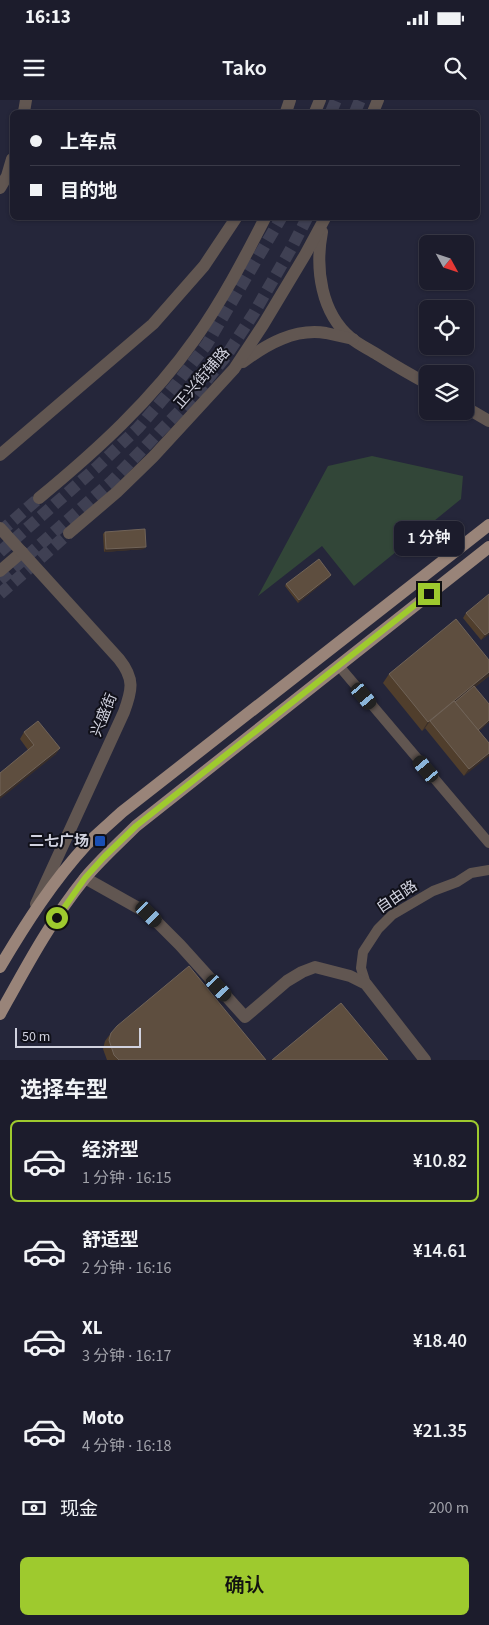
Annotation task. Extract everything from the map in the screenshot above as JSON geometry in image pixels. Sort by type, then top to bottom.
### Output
[{"type":"main road","points":[[0,967],[29,918],[61,874],[88,843],[122,812],[489,525]]},
{"type":"main road","points":[[0,1014],[47,931],[85,878],[136,826],[489,547]]},
{"type":"street","points":[[0,188],[10,166]]},
{"type":"street","points":[[0,455],[153,324],[204,266],[235,220]]},
{"type":"street","name":"正兴街辅路","points":[[39,498],[86,459],[123,423],[183,355],[223,296],[264,220]]},
{"type":"street","name":"正兴街辅路","points":[[69,533],[117,492],[147,463],[234,368],[263,325],[324,220]]},
{"type":"street","points":[[325,220],[319,249],[319,265],[325,301],[341,328],[352,340]]},
{"type":"street","points":[[234,368],[271,343],[287,337],[308,333],[324,333],[352,340],[419,379]]},
{"type":"street","points":[[474,413],[489,422]]},
{"type":"street","name":"兴盛街","points":[[0,528],[127,668],[131,686],[130,696],[124,712],[29,918]]},
{"type":"street","points":[[0,571],[22,552]]},
{"type":"street","points":[[85,878],[149,914],[180,945],[245,1017],[287,981],[315,966],[350,976],[366,984],[425,1060]]},
{"type":"lane","points":[[339,666],[489,843]]},
{"type":"lane","name":"自由路","points":[[366,984],[361,968],[363,952],[378,929],[392,915],[433,891],[457,882],[471,873],[489,870]]},
{"type":"green space","points":[[372,456],[463,476],[461,499],[354,586],[322,546],[258,596],[328,466]]},
{"type":"building","points":[[145,529],[146,547],[106,549],[105,532]]},
{"type":"building","points":[[319,559],[331,575],[299,600],[286,584]]},
{"type":"building","points":[[489,594],[489,632],[485,635],[466,613]]},
{"type":"building","points":[[456,619],[489,660],[489,672],[428,722],[389,674]]},
{"type":"building","points":[[474,686],[489,704],[489,720],[478,730],[455,702]]},
{"type":"building","points":[[454,701],[489,743],[489,753],[469,769],[430,721]]},
{"type":"building","points":[[38,721],[60,748],[0,796],[0,773],[34,745],[24,732]]},
{"type":"building","points":[[189,966],[266,1060],[119,1060],[114,1055],[109,1040],[111,1033]]},
{"type":"building","points":[[341,1003],[388,1060],[272,1060]]},
{"type":"tunnel","points":[[332,110],[336,100]]},
{"type":"tunnel","points":[[356,110],[360,100]]},
{"type":"tunnel","points":[[0,552],[96,468],[138,428],[177,383],[207,344],[280,220]]},
{"type":"tunnel","points":[[0,580],[112,481],[195,395],[226,356],[254,313],[306,220]]},
{"type":"tunnel","points":[[0,532],[39,498]]},
{"type":"tunnel","points":[[0,594],[69,533]]},
{"type":"place","name":"二七广场","points":[[100,841]]},
{"type":"route","points":[[57,918],[85,878],[136,826],[429,594]]}]
